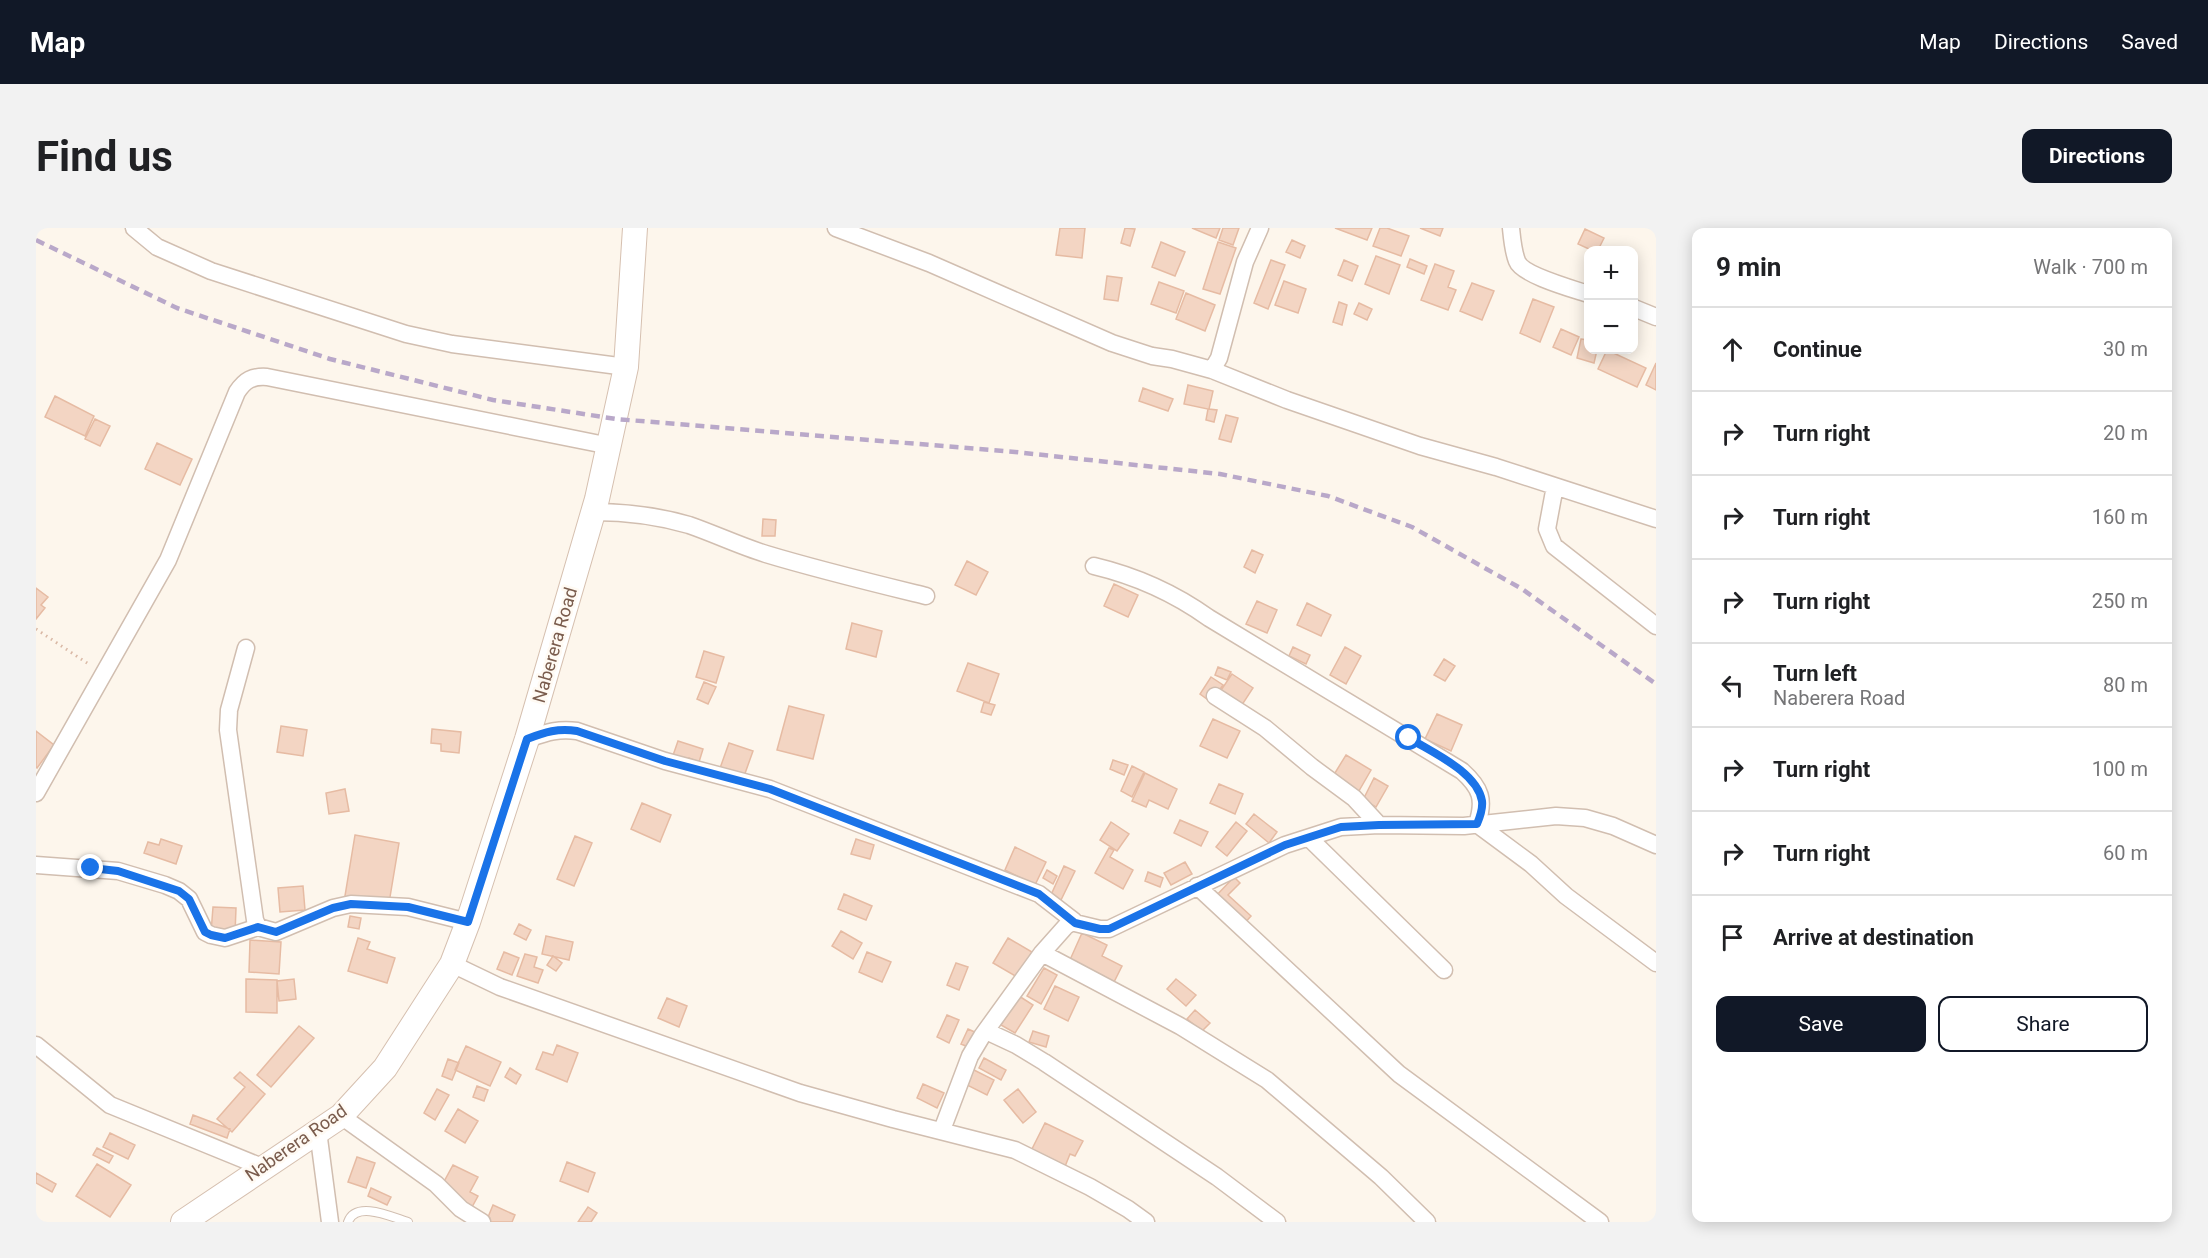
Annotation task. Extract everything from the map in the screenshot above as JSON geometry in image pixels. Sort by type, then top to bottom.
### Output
[{"type":"street","points":[[134,228],[157,247],[211,271],[406,334],[452,344],[626,367]]},
{"type":"street","name":"Naberera Road","points":[[183,1222],[341,1116],[385,1068],[452,964],[468,922],[527,739],[594,512],[626,367],[635,228]]},
{"type":"street","points":[[836,228],[929,263],[1112,343],[1152,356],[1172,358],[1212,370],[1287,400],[1420,446],[1496,467],[1656,519]]},
{"type":"street","points":[[1212,370],[1219,358],[1245,261],[1260,228]]},
{"type":"street","points":[[1510,228],[1517,262],[1520,266],[1541,277],[1584,293]]},
{"type":"street","points":[[1638,310],[1656,317]]},
{"type":"street","points":[[36,793],[168,560],[237,393],[244,382],[251,378],[267,377],[610,446]]},
{"type":"street","points":[[1555,486],[1547,529],[1554,546],[1656,626]]},
{"type":"street","points":[[594,512],[618,512],[667,519],[767,555],[926,596]]},
{"type":"street","points":[[1094,566],[1115,571],[1175,595],[1218,624],[1462,771],[1472,780],[1482,801],[1482,811],[1477,824]]},
{"type":"street","points":[[246,648],[229,710],[228,730],[255,920],[258,927]]},
{"type":"street","points":[[1215,696],[1265,728],[1354,798],[1379,825]]},
{"type":"street","points":[[527,739],[552,730],[577,731],[665,761],[770,789],[1039,894],[1075,923],[1100,929],[1109,929],[1285,845],[1341,827],[1477,824],[1556,816],[1585,818],[1613,826],[1656,845]]},
{"type":"street","points":[[1477,824],[1531,864],[1566,896],[1656,963]]},
{"type":"street","points":[[1309,838],[1444,970]]},
{"type":"street","points":[[36,865],[118,871],[165,885],[179,891],[189,899],[205,932],[225,938],[258,927],[276,932],[333,908],[351,904],[408,907],[468,922]]},
{"type":"street","points":[[1197,886],[1399,1074],[1600,1222]]},
{"type":"street","points":[[942,1130],[970,1056],[1042,953],[1066,926],[1074,921]]},
{"type":"street","points":[[1042,953],[1180,1026],[1267,1080],[1381,1177],[1426,1222]]},
{"type":"street","points":[[452,964],[500,987],[800,1093],[1015,1150],[1090,1187],[1146,1222]]},
{"type":"street","points":[[986,1031],[1044,1062],[1218,1177],[1277,1222]]},
{"type":"street","points":[[36,1045],[110,1105],[262,1167]]},
{"type":"street","points":[[341,1116],[436,1184],[460,1209],[482,1222]]},
{"type":"street","points":[[318,1131],[330,1222]]},
{"type":"lane","points":[[348,1222],[355,1213],[361,1211],[408,1222]]},
{"type":"path","points":[[36,628],[104,674]]},
{"type":"building","points":[[1060,228],[1085,228],[1082,258],[1056,255]]},
{"type":"building","points":[[1125,228],[1135,229],[1130,246],[1121,243]]},
{"type":"building","points":[[1192,228],[1220,228],[1216,238]]},
{"type":"building","points":[[1223,228],[1239,228],[1233,245],[1219,240]]},
{"type":"building","points":[[1335,228],[1372,228],[1367,240]]},
{"type":"building","points":[[1380,228],[1387,228],[1409,236],[1401,256],[1373,246]]},
{"type":"building","points":[[1420,228],[1443,228],[1440,236]]},
{"type":"building","points":[[1585,229],[1604,238],[1600,246],[1584,247],[1578,244]]},
{"type":"building","points":[[1292,240],[1305,246],[1300,258],[1286,252]]},
{"type":"building","points":[[1161,242],[1185,252],[1175,276],[1152,267]]},
{"type":"building","points":[[1218,242],[1236,248],[1220,294],[1203,289]]},
{"type":"building","points":[[1376,256],[1400,265],[1389,294],[1365,284]]},
{"type":"building","points":[[1410,259],[1427,266],[1424,274],[1407,267]]},
{"type":"building","points":[[1271,260],[1285,265],[1268,309],[1254,303]]},
{"type":"building","points":[[1344,260],[1358,266],[1352,281],[1338,275]]},
{"type":"building","points":[[1435,264],[1454,271],[1448,287],[1456,290],[1448,310],[1421,300]]},
{"type":"building","points":[[1107,276],[1122,278],[1118,301],[1104,299]]},
{"type":"building","points":[[1284,281],[1306,289],[1298,313],[1275,305]]},
{"type":"building","points":[[1159,282],[1184,291],[1176,313],[1151,304]]},
{"type":"building","points":[[1472,283],[1494,291],[1482,320],[1460,311]]},
{"type":"building","points":[[1186,293],[1215,305],[1205,331],[1176,319]]},
{"type":"building","points":[[1533,299],[1554,307],[1540,342],[1520,333]]},
{"type":"building","points":[[1339,302],[1347,305],[1342,325],[1333,322]]},
{"type":"building","points":[[1359,303],[1372,309],[1367,320],[1354,314]]},
{"type":"building","points":[[1561,329],[1579,337],[1571,355],[1553,347]]},
{"type":"building","points":[[1581,339],[1584,339],[1584,354],[1596,354],[1594,363],[1577,358]]},
{"type":"building","points":[[1605,354],[1616,354],[1646,368],[1637,387],[1598,369]]},
{"type":"building","points":[[1656,363],[1656,390],[1646,385]]},
{"type":"building","points":[[1188,385],[1213,391],[1209,409],[1217,410],[1214,422],[1206,420],[1208,409],[1184,404]]},
{"type":"building","points":[[1143,388],[1173,399],[1168,411],[1139,401]]},
{"type":"building","points":[[55,396],[94,416],[85,436],[45,417]]},
{"type":"building","points":[[1226,415],[1238,418],[1231,442],[1219,439]]},
{"type":"building","points":[[95,419],[110,426],[100,446],[85,439]]},
{"type":"building","points":[[157,443],[192,459],[180,485],[145,469]]},
{"type":"building","points":[[763,519],[776,520],[775,536],[762,536]]},
{"type":"building","points":[[1252,550],[1263,555],[1255,573],[1244,567]]},
{"type":"building","points":[[967,561],[988,572],[976,595],[955,585]]},
{"type":"building","points":[[1114,584],[1138,595],[1128,617],[1104,606]]},
{"type":"building","points":[[36,588],[48,597],[41,605],[45,608],[36,619]]},
{"type":"building","points":[[1257,601],[1277,610],[1267,633],[1246,624]]},
{"type":"building","points":[[1307,603],[1331,615],[1321,636],[1297,625]]},
{"type":"building","points":[[852,623],[882,631],[876,657],[846,649]]},
{"type":"building","points":[[1293,647],[1310,655],[1306,664],[1289,656]]},
{"type":"building","points":[[1345,647],[1361,656],[1346,684],[1330,675]]},
{"type":"building","points":[[704,651],[724,657],[716,683],[696,677]]},
{"type":"building","points":[[1444,659],[1455,666],[1445,681],[1434,675]]},
{"type":"building","points":[[968,663],[999,674],[989,703],[957,691]]},
{"type":"building","points":[[1218,667],[1231,672],[1227,680],[1215,675]]},
{"type":"building","points":[[1232,674],[1253,688],[1236,714],[1215,699]]},
{"type":"building","points":[[1211,677],[1223,685],[1211,702],[1200,694]]},
{"type":"building","points":[[704,682],[716,687],[708,704],[697,699]]},
{"type":"building","points":[[984,702],[995,705],[991,715],[981,712]]},
{"type":"building","points":[[789,706],[824,715],[813,759],[777,750]]},
{"type":"building","points":[[1437,714],[1462,725],[1451,751],[1425,739]]},
{"type":"building","points":[[1213,719],[1240,731],[1227,758],[1200,746]]},
{"type":"building","points":[[281,726],[307,730],[303,756],[277,752]]},
{"type":"building","points":[[432,729],[461,732],[459,753],[441,751],[441,744],[431,743]]},
{"type":"building","points":[[36,731],[54,745],[37,768],[36,767]]},
{"type":"building","points":[[678,741],[703,749],[699,762],[689,758],[686,769],[670,764]]},
{"type":"building","points":[[729,743],[753,751],[743,779],[719,771]]},
{"type":"building","points":[[1346,755],[1371,770],[1356,796],[1330,781]]},
{"type":"building","points":[[1113,760],[1128,765],[1124,775],[1110,769]]},
{"type":"building","points":[[1132,766],[1144,772],[1132,797],[1121,791]]},
{"type":"building","points":[[1145,773],[1177,789],[1168,809],[1149,800],[1146,807],[1132,801]]},
{"type":"building","points":[[1374,778],[1388,786],[1376,807],[1363,800]]},
{"type":"building","points":[[1219,784],[1243,794],[1235,814],[1210,803]]},
{"type":"building","points":[[345,789],[349,811],[329,814],[326,793]]},
{"type":"building","points":[[642,803],[671,815],[660,842],[631,829]]},
{"type":"building","points":[[1254,814],[1277,832],[1269,843],[1246,824]]},
{"type":"building","points":[[1180,820],[1208,832],[1201,846],[1174,833]]},
{"type":"building","points":[[1111,822],[1129,834],[1117,851],[1100,840]]},
{"type":"building","points":[[1236,822],[1247,831],[1227,856],[1216,847]]},
{"type":"building","points":[[355,835],[399,843],[388,909],[344,902]]},
{"type":"building","points":[[575,836],[592,843],[574,886],[557,879]]},
{"type":"building","points":[[161,839],[182,846],[176,864],[144,853],[148,842],[159,845]]},
{"type":"building","points":[[856,839],[874,845],[870,859],[851,854]]},
{"type":"building","points":[[1015,847],[1046,862],[1035,885],[1005,870]]},
{"type":"building","points":[[1109,848],[1114,850],[1110,857],[1133,870],[1123,889],[1095,873]]},
{"type":"building","points":[[1185,862],[1192,874],[1171,885],[1164,873]]},
{"type":"building","points":[[1064,866],[1075,871],[1061,900],[1051,895]]},
{"type":"building","points":[[1047,870],[1057,876],[1053,884],[1043,878]]},
{"type":"building","points":[[1148,872],[1163,878],[1160,887],[1145,881]]},
{"type":"building","points":[[1234,877],[1240,883],[1228,895],[1251,916],[1243,925],[1214,898]]},
{"type":"building","points":[[303,886],[305,910],[280,912],[278,888]]},
{"type":"building","points":[[844,894],[872,906],[866,920],[838,909]]},
{"type":"building","points":[[213,907],[236,908],[235,934],[211,933]]},
{"type":"building","points":[[350,916],[361,918],[359,929],[348,927]]},
{"type":"building","points":[[519,924],[531,930],[526,940],[514,934]]},
{"type":"building","points":[[841,931],[862,943],[853,959],[832,946]]},
{"type":"building","points":[[1082,933],[1107,945],[1102,956],[1122,966],[1114,982],[1069,962]]},
{"type":"building","points":[[546,936],[573,942],[569,960],[542,954]]},
{"type":"building","points":[[358,938],[370,942],[367,949],[395,958],[387,983],[348,971]]},
{"type":"building","points":[[1008,938],[1032,952],[1017,977],[993,963]]},
{"type":"building","points":[[250,940],[281,942],[279,974],[249,972]]},
{"type":"building","points":[[504,952],[519,958],[512,975],[497,969]]},
{"type":"building","points":[[867,952],[891,962],[882,982],[859,972]]},
{"type":"building","points":[[525,954],[537,957],[534,967],[543,970],[538,983],[517,976]]},
{"type":"building","points":[[553,956],[562,963],[556,971],[547,965]]},
{"type":"building","points":[[956,963],[968,967],[959,990],[947,985]]},
{"type":"building","points":[[1044,968],[1057,975],[1041,1004],[1027,996]]},
{"type":"building","points":[[246,979],[277,980],[277,1013],[246,1012]]},
{"type":"building","points":[[294,979],[296,999],[279,1001],[277,981]]},
{"type":"building","points":[[1176,979],[1196,995],[1186,1006],[1167,989]]},
{"type":"building","points":[[1055,986],[1079,997],[1068,1021],[1044,1009]]},
{"type":"building","points":[[1019,996],[1033,1005],[1015,1033],[1001,1025]]},
{"type":"building","points":[[667,998],[687,1006],[679,1027],[658,1018]]},
{"type":"building","points":[[1195,1010],[1210,1023],[1202,1031],[1187,1019]]},
{"type":"building","points":[[947,1015],[959,1020],[949,1043],[937,1037]]},
{"type":"building","points":[[299,1026],[314,1038],[271,1087],[257,1075]]},
{"type":"building","points":[[968,1029],[979,1034],[973,1049],[961,1044]]},
{"type":"building","points":[[1033,1031],[1049,1036],[1046,1047],[1029,1042]]},
{"type":"building","points":[[557,1045],[578,1053],[567,1082],[536,1069],[543,1052],[553,1055]]},
{"type":"building","points":[[466,1046],[501,1062],[490,1086],[455,1070]]},
{"type":"building","points":[[984,1058],[1006,1070],[1001,1080],[979,1068]]},
{"type":"building","points":[[448,1059],[459,1063],[452,1080],[442,1076]]},
{"type":"building","points":[[510,1068],[521,1075],[516,1084],[505,1077]]},
{"type":"building","points":[[972,1069],[994,1080],[987,1095],[965,1084]]},
{"type":"building","points":[[240,1072],[265,1094],[232,1132],[217,1119],[245,1087],[234,1078]]},
{"type":"building","points":[[923,1084],[944,1093],[937,1108],[917,1098]]},
{"type":"building","points":[[477,1086],[488,1090],[484,1101],[473,1097]]},
{"type":"building","points":[[437,1089],[449,1095],[435,1120],[424,1113]]},
{"type":"building","points":[[1018,1089],[1036,1112],[1023,1123],[1004,1100]]},
{"type":"building","points":[[458,1109],[478,1121],[465,1143],[445,1131]]},
{"type":"building","points":[[193,1115],[230,1129],[227,1138],[190,1124]]},
{"type":"building","points":[[1045,1123],[1083,1141],[1075,1156],[1070,1154],[1064,1169],[1030,1153]]},
{"type":"building","points":[[110,1133],[135,1145],[128,1159],[103,1147]]},
{"type":"building","points":[[97,1148],[113,1156],[109,1163],[93,1155]]},
{"type":"building","points":[[357,1157],[375,1163],[366,1188],[348,1182]]},
{"type":"building","points":[[567,1162],[595,1173],[588,1192],[560,1181]]},
{"type":"building","points":[[97,1164],[131,1185],[110,1217],[76,1196]]},
{"type":"building","points":[[453,1165],[478,1177],[470,1192],[478,1196],[472,1207],[440,1189]]},
{"type":"building","points":[[36,1173],[56,1184],[52,1192],[36,1183]]},
{"type":"building","points":[[371,1188],[391,1197],[387,1205],[368,1196]]},
{"type":"building","points":[[493,1205],[515,1215],[512,1222],[486,1222]]},
{"type":"building","points":[[588,1207],[597,1213],[591,1222],[578,1222]]},
{"type":"railway","points":[[36,240],[177,308],[330,359],[493,400],[616,419],[1015,452],[1220,474],[1328,496],[1412,527],[1522,589],[1656,684]]},
{"type":"route","points":[[91,868],[118,871],[179,891],[189,899],[205,932],[225,938],[258,927],[276,932],[333,908],[351,904],[408,907],[468,922],[527,739],[552,730],[563,729],[577,731],[665,761],[770,789],[1039,894],[1075,923],[1109,929],[1285,845],[1341,827],[1477,824],[1482,811],[1482,801],[1472,780],[1462,771],[1409,738]]}]
